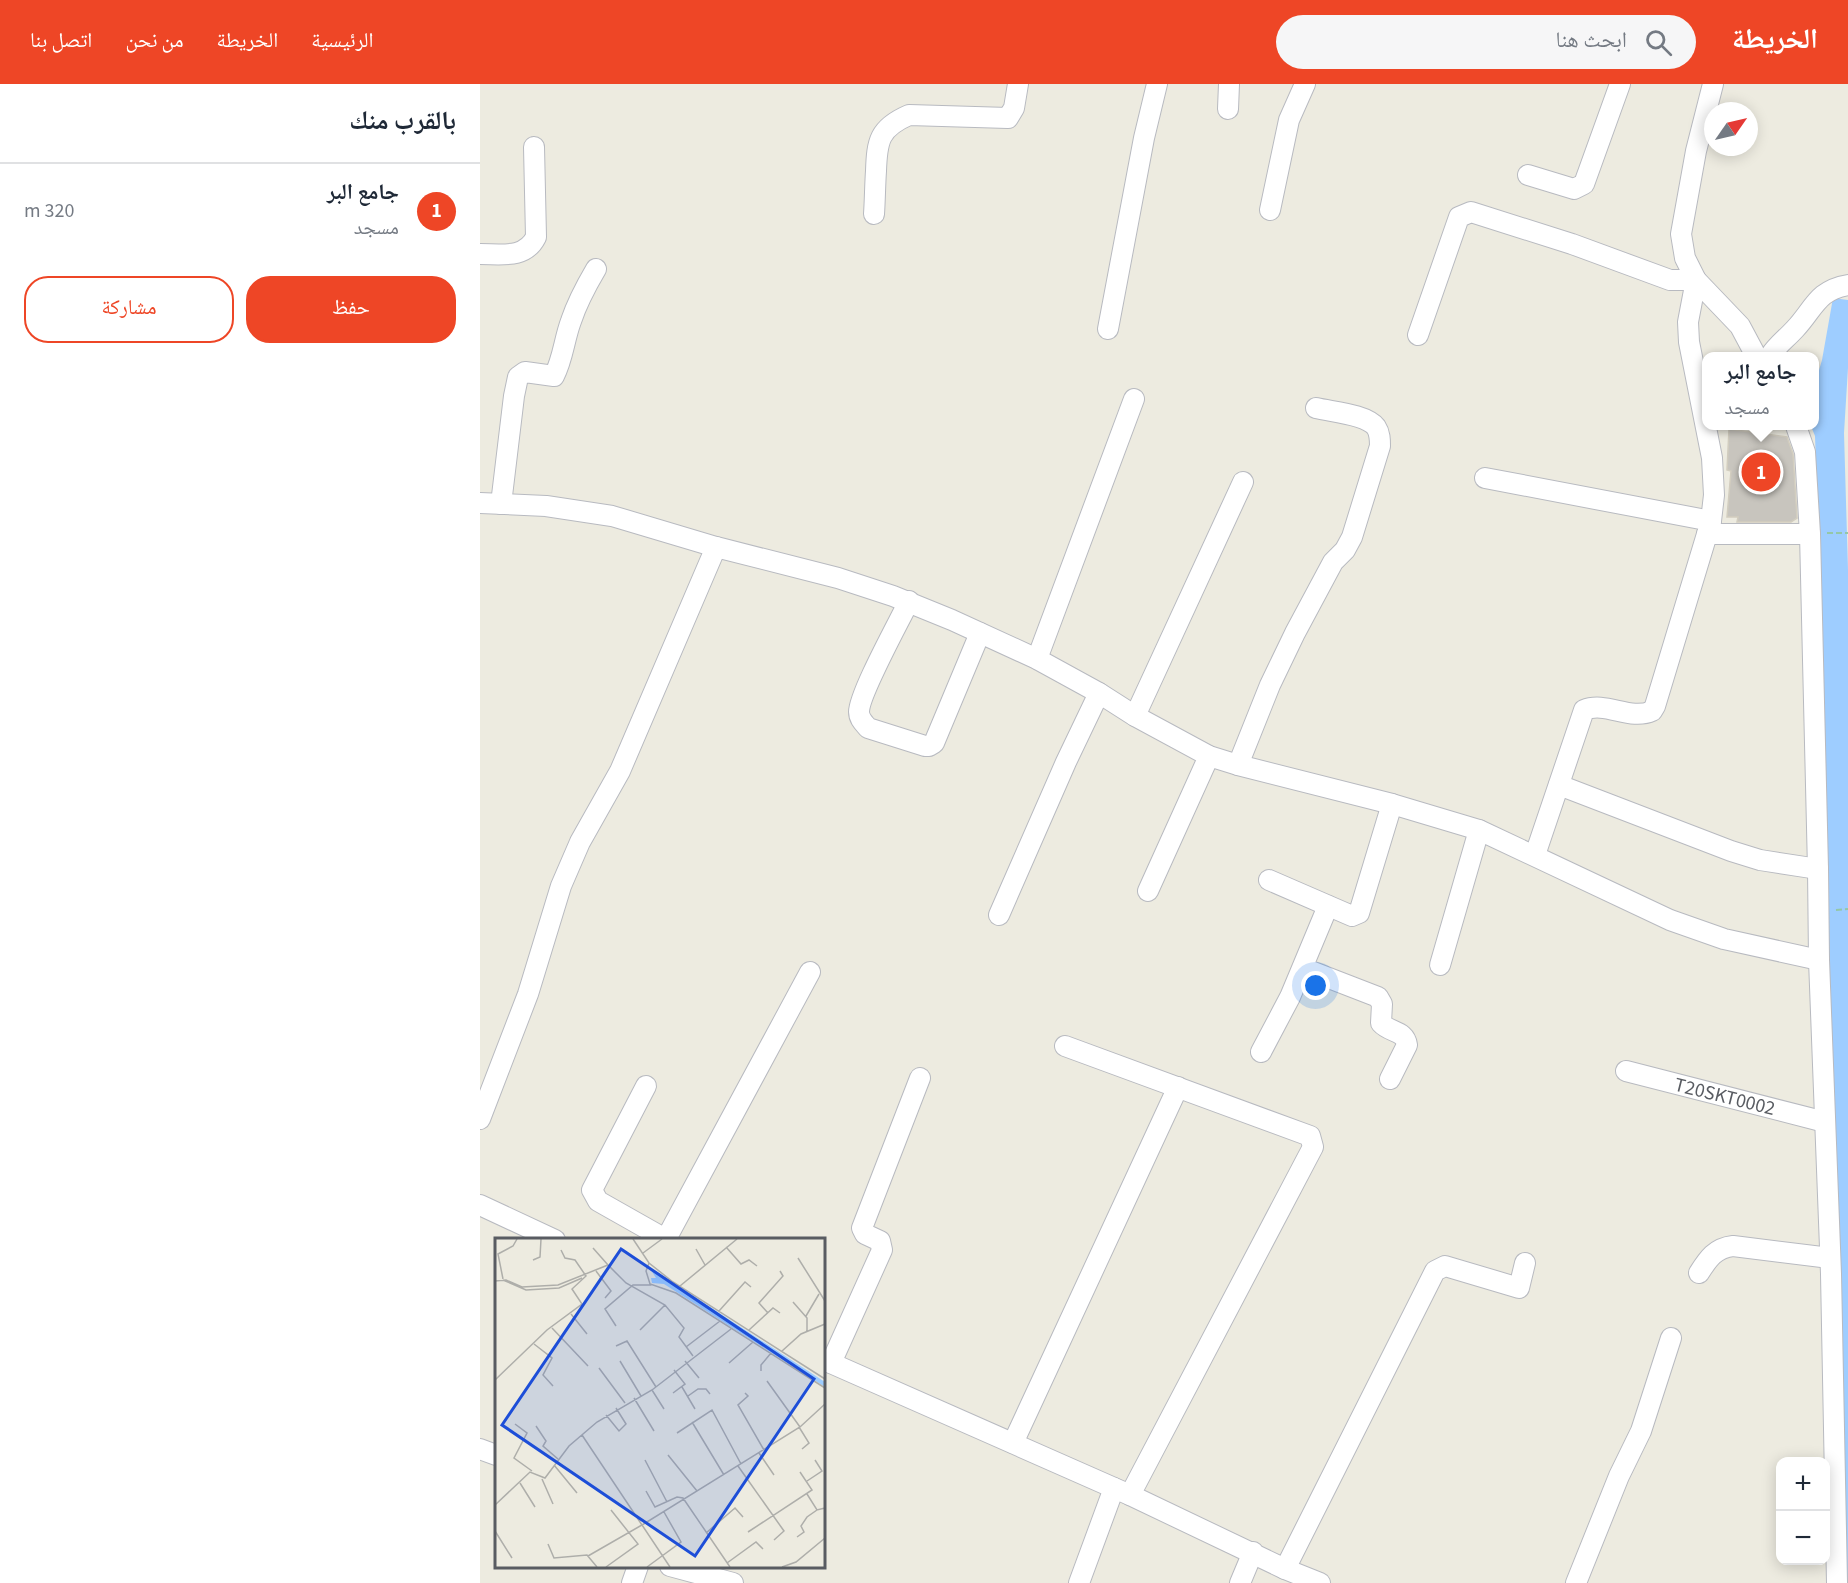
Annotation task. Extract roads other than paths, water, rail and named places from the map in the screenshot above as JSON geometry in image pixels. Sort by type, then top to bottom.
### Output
[{"type":"street","points":[[874,214],[877,145],[883,132],[894,121],[909,115],[1008,118],[1014,108],[1018,84]]},
{"type":"street","points":[[1108,329],[1144,138],[1157,84]]},
{"type":"street","points":[[1228,109],[1229,84]]},
{"type":"street","points":[[1270,210],[1289,120],[1305,84]]},
{"type":"street","points":[[1528,175],[1574,189],[1584,184],[1620,84]]},
{"type":"street","points":[[1713,84],[1696,151],[1681,234],[1685,258],[1696,280],[1740,326],[1753,352]]},
{"type":"street","points":[[480,254],[512,254],[531,247],[536,237],[534,147]]},
{"type":"street","points":[[1418,335],[1459,217],[1471,212],[1572,244],[1670,280],[1696,280]]},
{"type":"street","points":[[501,504],[518,377],[525,372],[554,376],[559,366],[570,322],[586,285],[596,269]]},
{"type":"street","points":[[1696,280],[1688,322],[1689,342],[1702,408]]},
{"type":"street","points":[[1773,352],[1821,296],[1831,288],[1848,285]]},
{"type":"street","points":[[1740,326],[1767,337],[1777,338],[1790,334]]},
{"type":"street","points":[[1037,659],[1134,399]]},
{"type":"street","points":[[1238,765],[1270,685],[1295,633],[1333,562],[1345,550],[1352,537],[1380,446],[1376,427],[1367,419],[1316,408]]},
{"type":"street","points":[[1535,855],[1584,710],[1593,707],[1641,715],[1652,711],[1709,528],[1714,495],[1712,458],[1706,430]]},
{"type":"street","points":[[1797,430],[1805,452],[1810,534],[1819,960],[1830,1258],[1836,1583]]},
{"type":"street","points":[[1485,478],[1709,528],[1810,534]]},
{"type":"street","points":[[1135,716],[1243,482]]},
{"type":"street","points":[[480,504],[546,506],[612,516],[716,547],[838,578],[909,601],[1037,659],[1209,756],[1392,804],[1479,830],[1670,920],[1724,939],[1819,960]]},
{"type":"street","points":[[480,1119],[528,994],[561,886],[580,842],[621,771],[716,547]]},
{"type":"street","points":[[909,601],[864,693],[859,712],[862,722],[868,728],[925,746],[934,743],[980,633]]},
{"type":"street","points":[[999,915],[1099,693]]},
{"type":"street","points":[[1148,891],[1209,756]]},
{"type":"street","points":[[1559,785],[1741,854],[1760,860],[1818,869]]},
{"type":"street","points":[[1269,880],[1352,916],[1361,910],[1392,804]]},
{"type":"street","points":[[1440,965],[1479,830]]},
{"type":"street","points":[[1261,1052],[1303,968],[1328,906]]},
{"type":"street","points":[[1303,968],[1378,997],[1382,1004],[1381,1023],[1385,1028],[1401,1034],[1407,1041],[1390,1079]]},
{"type":"street","points":[[668,1238],[810,972]]},
{"type":"street","points":[[1065,1046],[1310,1136],[1313,1147],[1122,1491],[1079,1583]]},
{"type":"street","name":"T20SKT0002","points":[[1626,1071],[1825,1122]]},
{"type":"street","points":[[920,1078],[862,1228],[865,1234],[880,1241],[882,1250],[827,1361],[1122,1491],[1320,1583]]},
{"type":"street","points":[[646,1086],[592,1190],[598,1201],[665,1238]]},
{"type":"street","points":[[1013,1443],[1178,1088]]},
{"type":"street","points":[[480,1205],[553,1238]]},
{"type":"street","points":[[1699,1273],[1714,1253],[1733,1246],[1830,1258]]},
{"type":"street","points":[[1286,1569],[1435,1271],[1445,1266],[1519,1288],[1525,1263]]},
{"type":"street","points":[[1576,1583],[1619,1476],[1641,1431],[1671,1338]]},
{"type":"street","points":[[480,1449],[495,1455]]},
{"type":"street","points":[[1240,1583],[1253,1552]]},
{"type":"street","points":[[632,1583],[637,1568]]},
{"type":"street","points":[[677,1568],[733,1583]]},
{"type":"water","points":[[1833,298],[1848,300],[1848,368],[1844,433],[1848,570],[1848,1583],[1843,1583],[1826,921],[1824,694],[1815,436],[1813,430],[1819,430],[1819,370]]},
{"type":"place","name":"جامع البر","points":[[1761,472]]}]
